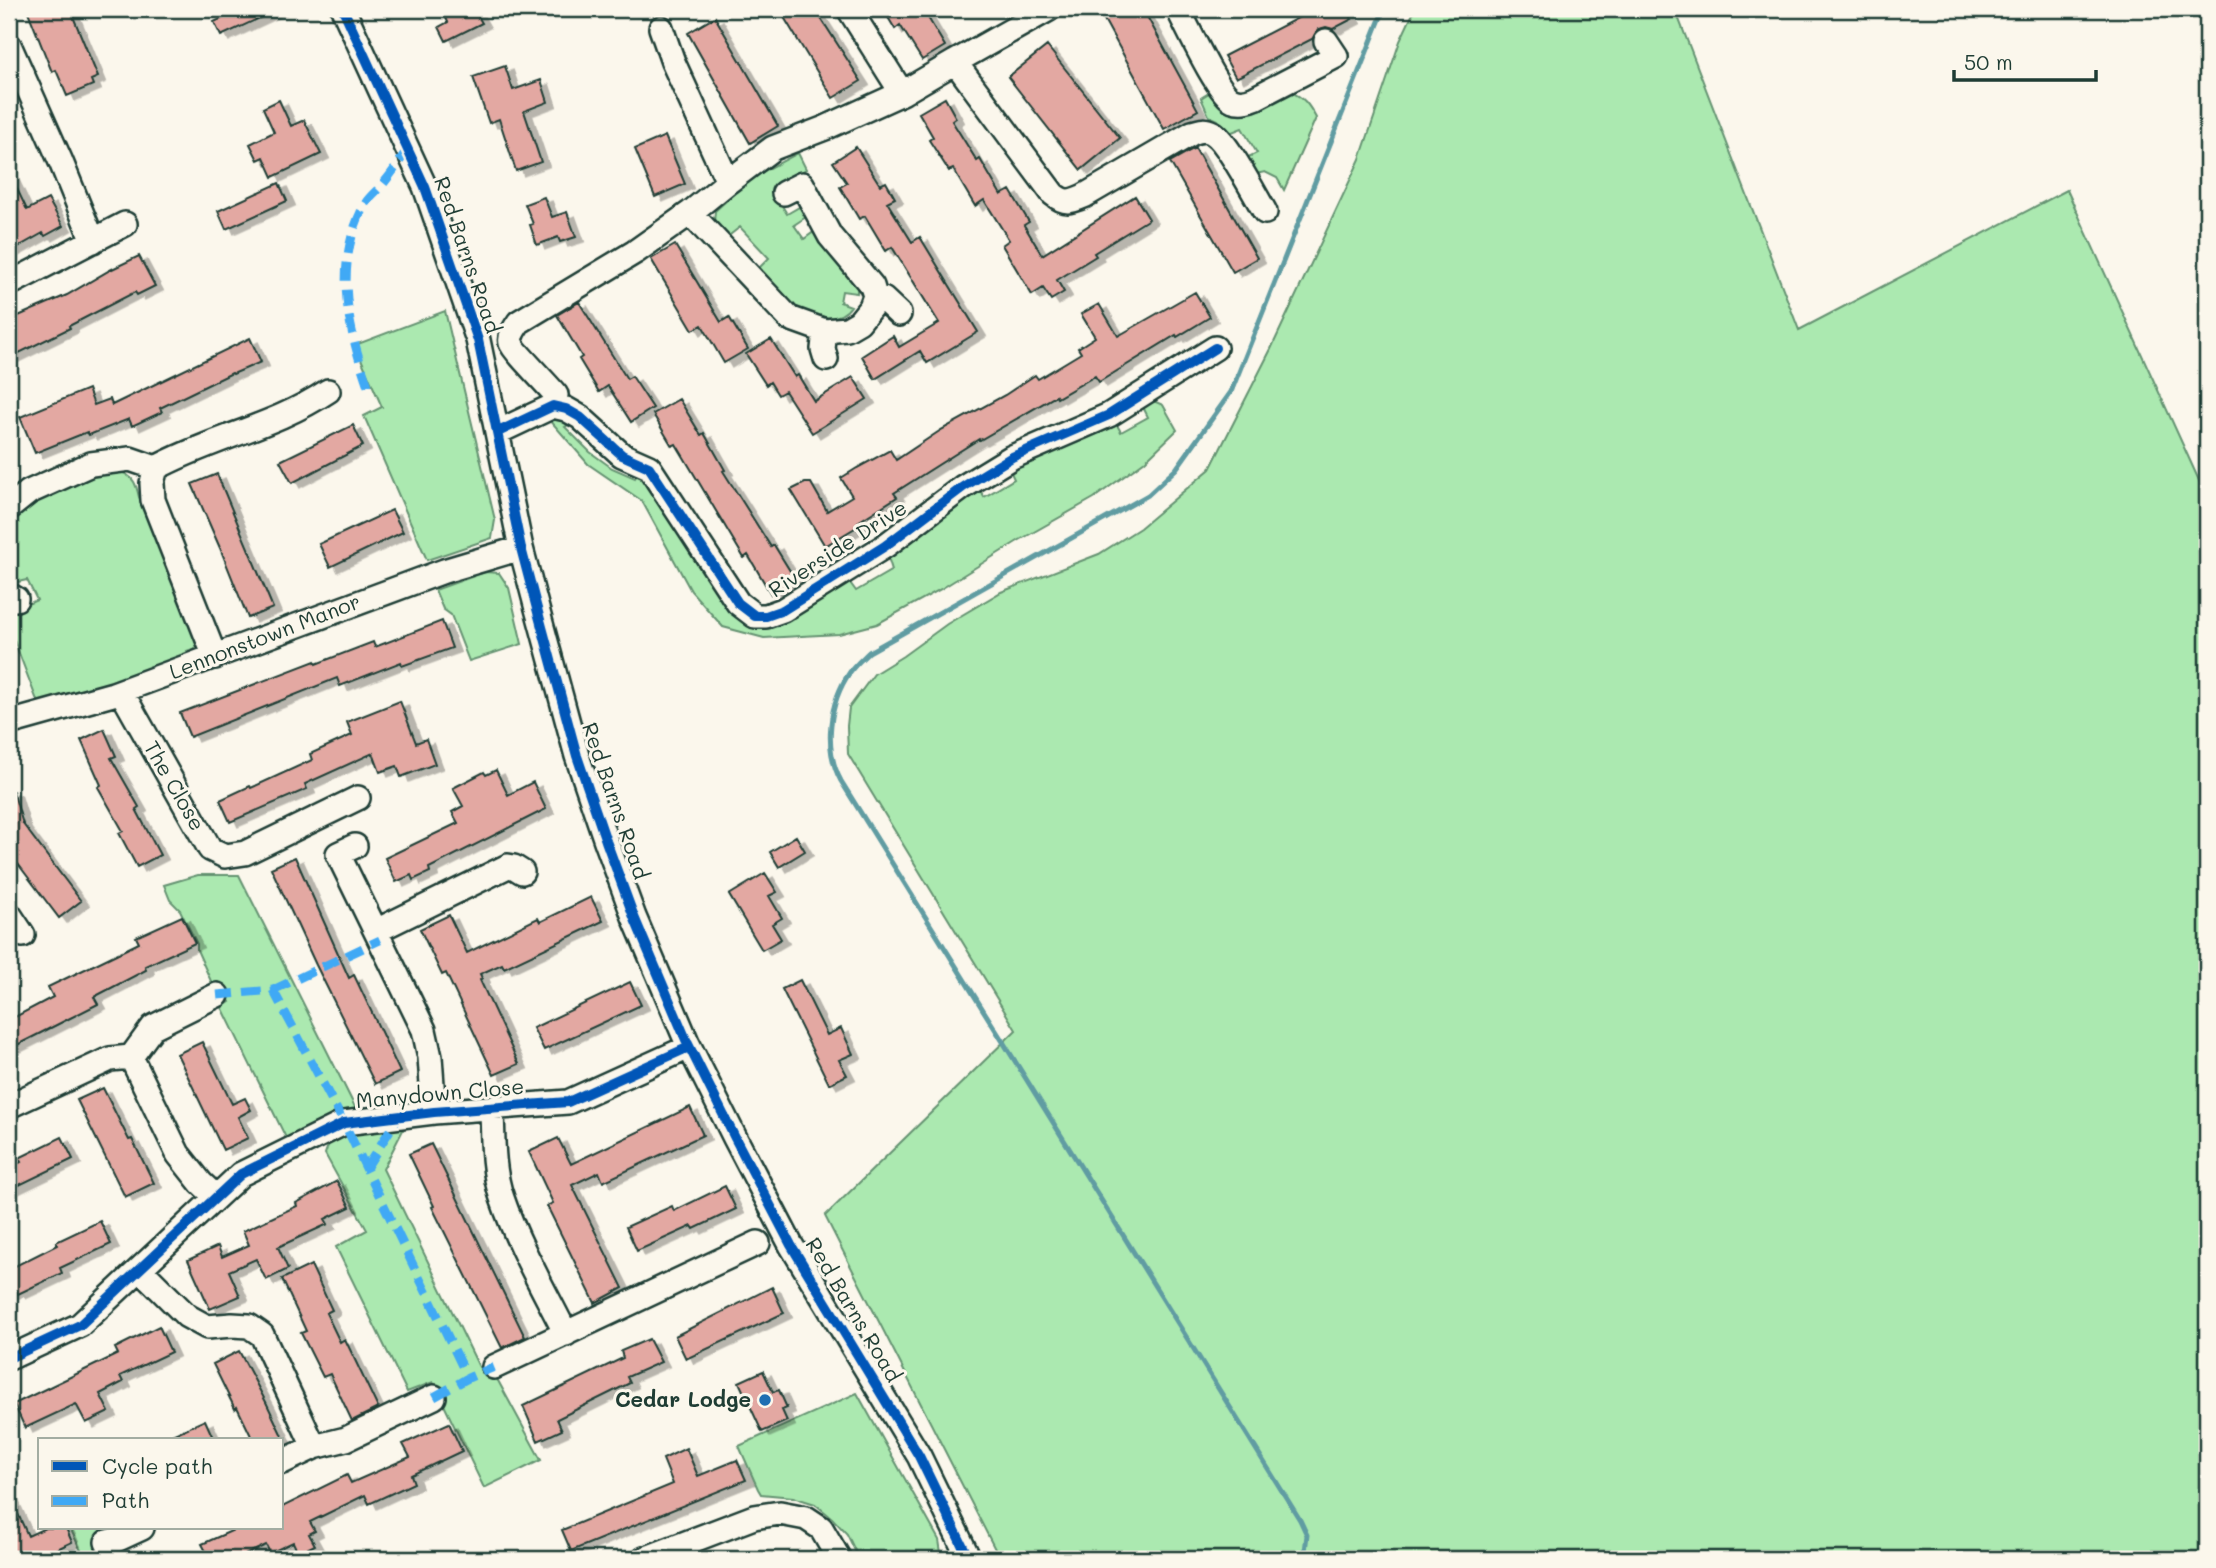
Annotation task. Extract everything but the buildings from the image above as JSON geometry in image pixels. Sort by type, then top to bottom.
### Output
[{"type":"street","name":"Red Barns Road","points":[[343,9],[425,187],[478,340],[521,548],[577,757],[635,917],[689,1047],[792,1245],[919,1456],[969,1559]]},
{"type":"street","points":[[849,9],[902,93]]},
{"type":"street","points":[[498,432],[553,406],[556,395],[511,343],[512,333],[519,322],[635,252],[691,213],[773,148],[902,93],[1049,9]]},
{"type":"street","points":[[1178,9],[1217,82],[1229,98],[1236,101],[1255,98],[1336,56],[1326,41]]},
{"type":"street","points":[[660,28],[728,182]]},
{"type":"street","points":[[9,45],[93,241]]},
{"type":"street","points":[[955,62],[1053,194],[1062,202],[1084,196],[1183,138],[1203,130],[1212,132],[1224,144],[1265,212]]},
{"type":"street","points":[[691,213],[789,318],[825,331],[847,329],[859,322],[872,307],[872,286],[830,236],[802,184],[784,193]]},
{"type":"street","points":[[9,284],[125,225]]},
{"type":"street","points":[[874,296],[883,299],[899,314]]},
{"type":"street","points":[[825,331],[823,349],[826,359]]},
{"type":"street","name":"Riverside Drive","points":[[553,406],[566,409],[580,417],[622,455],[649,467],[738,603],[755,616],[766,616],[799,601],[885,546],[963,487],[1012,457],[1109,415],[1215,348]]},
{"type":"street","points":[[9,508],[29,492],[91,464],[130,459],[156,468],[314,400],[328,391]]},
{"type":"street","points":[[156,468],[152,483],[153,500],[215,657]]},
{"type":"street","name":"Lennonstown Manor","points":[[9,723],[121,691],[444,571],[521,548]]},
{"type":"street","name":"The Close","points":[[121,691],[210,849],[225,856],[246,853],[358,798]]},
{"type":"street","name":"Manydown Close","points":[[355,846],[338,854],[424,1030],[430,1057],[434,1112]]},
{"type":"street","points":[[376,932],[508,866],[522,872]]},
{"type":"street","points":[[9,914],[23,935]]},
{"type":"street","points":[[9,1106],[110,1059],[131,1057],[153,1027],[216,995]]},
{"type":"street","name":"Manydown Close","points":[[9,1358],[80,1325],[241,1174],[344,1123],[434,1112],[568,1102],[689,1047]]},
{"type":"street","points":[[131,1057],[178,1154],[216,1197]]},
{"type":"street","name":"Manydown Close","points":[[492,1108],[495,1165],[501,1197],[566,1334]]},
{"type":"street","points":[[494,1367],[758,1243]]},
{"type":"street","points":[[140,1269],[187,1316],[207,1327],[249,1326],[262,1335],[314,1447]]},
{"type":"street","points":[[284,1461],[314,1447],[346,1439],[434,1397]]},
{"type":"street","points":[[644,1559],[754,1517],[780,1513],[806,1518],[821,1528],[839,1559]]},
{"type":"street","points":[[115,1542],[138,1530]]},
{"type":"green space","points":[[1415,9],[1675,9],[1799,330],[2067,190],[2207,498],[2207,1559],[1000,1559],[825,1216],[1016,1030],[848,754],[849,708],[874,674],[947,624],[1001,592],[1099,554],[1140,528],[1210,469],[1271,349],[1360,159],[1400,41]]},
{"type":"green space","points":[[1212,91],[1221,105],[1237,112],[1256,109],[1290,92],[1308,105],[1316,118],[1284,190],[1277,178],[1265,172],[1256,174],[1247,168],[1242,160],[1257,153],[1242,128],[1227,134],[1218,120],[1209,116],[1201,98]]},
{"type":"green space","points":[[798,153],[806,169],[772,189],[787,214],[801,206],[806,217],[794,225],[804,239],[815,231],[857,285],[857,293],[842,291],[840,302],[851,306],[846,312],[833,317],[810,315],[792,306],[758,269],[769,258],[740,227],[726,238],[714,222],[715,211],[751,178]]},
{"type":"green space","points":[[445,311],[495,520],[492,538],[427,560],[364,416],[382,407],[355,345]]},
{"type":"green space","points":[[1151,400],[1163,405],[1177,430],[1145,461],[1094,498],[877,624],[839,634],[764,638],[723,627],[691,591],[642,501],[588,464],[549,419],[570,419],[573,422],[565,427],[590,452],[612,468],[635,478],[639,471],[750,623],[848,580],[856,591],[892,570],[888,557],[976,483],[984,497],[1014,479],[1008,466],[1114,420],[1121,432],[1148,417],[1141,403]]},
{"type":"green space","points":[[121,472],[129,476],[135,485],[202,646],[187,651],[189,657],[145,673],[38,703],[9,627],[9,612],[37,600],[27,580],[18,582],[9,578],[9,517],[49,494],[77,482]]},
{"type":"green space","points":[[485,572],[499,573],[509,588],[522,644],[469,661],[451,615],[443,609],[435,590]]},
{"type":"green space","points":[[198,875],[239,875],[356,1109],[287,1140],[222,1007],[230,1002],[221,987],[214,988],[197,950],[197,944],[164,885]]},
{"type":"green space","points":[[405,1126],[383,1169],[479,1367],[496,1377],[541,1460],[484,1488],[433,1382],[407,1392],[336,1247],[367,1230],[325,1154],[330,1140],[354,1130]]},
{"type":"green space","points":[[857,1393],[939,1540],[942,1559],[859,1559],[847,1534],[815,1504],[793,1497],[761,1494],[758,1489],[739,1446]]},
{"type":"green space","points":[[71,1530],[101,1530],[115,1559],[85,1559]]},
{"type":"waterway","points":[[1304,1559],[1307,1535],[1300,1520],[841,781],[835,768],[830,740],[837,697],[852,669],[869,652],[1148,495],[1176,469],[1231,392],[1384,9]]},
{"type":"marked path","points":[[368,386],[349,318],[346,272],[349,249],[365,204],[390,176],[407,149]]},
{"type":"marked path","points":[[273,990],[380,940]]},
{"type":"marked path","points":[[217,995],[273,990],[344,1123],[468,1378]]},
{"type":"marked path","points":[[366,1168],[399,1116]]},
{"type":"marked path","points":[[434,1397],[494,1367]]},
{"type":"cycle path","points":[[343,9],[425,187],[478,340],[521,548],[536,605],[577,756],[634,917],[687,1042],[735,1138],[791,1245],[919,1456],[969,1559]]},
{"type":"cycle path","points":[[498,432],[553,406],[566,409],[580,417],[622,455],[649,467],[738,603],[755,616],[766,616],[783,610],[885,546],[963,487],[1012,457],[1109,415],[1215,348]]},
{"type":"cycle path","points":[[9,1358],[80,1325],[241,1174],[344,1123],[434,1112],[568,1102],[689,1047]]},
{"type":"place","name":"Cedar Lodge","points":[[765,1400]]}]
